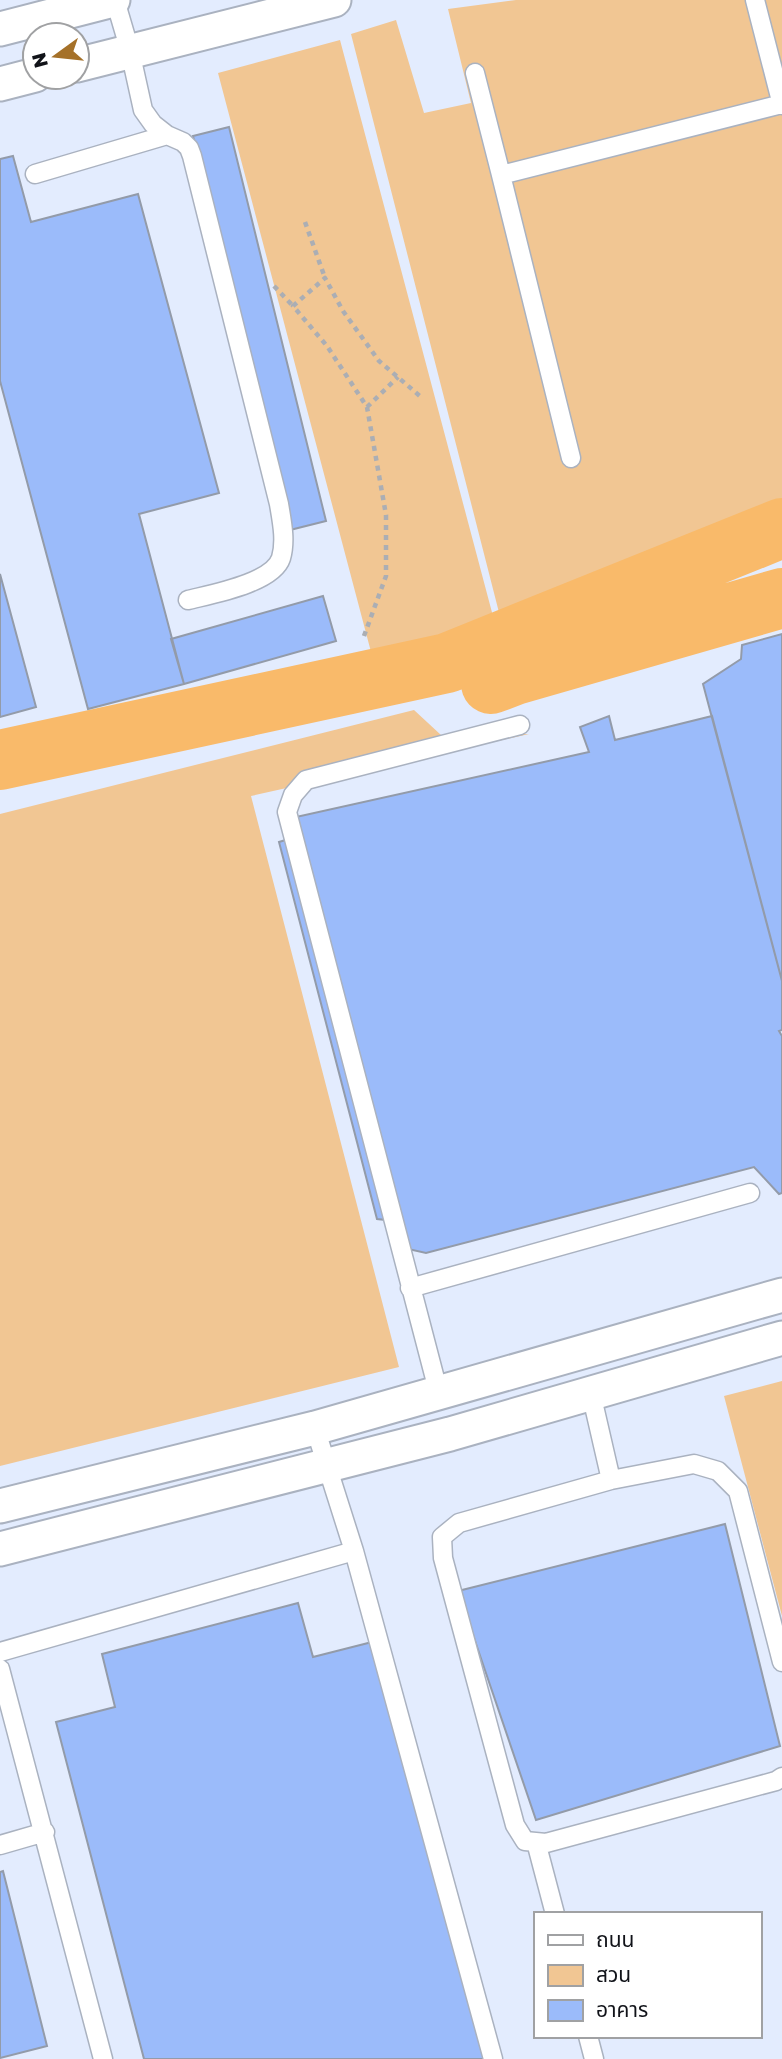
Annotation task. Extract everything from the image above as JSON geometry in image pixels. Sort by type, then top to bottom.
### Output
[{"type":"street","points":[[0,29],[114,0]]},
{"type":"street","points":[[91,61],[315,2]]},
{"type":"street","points":[[0,84],[21,79]]},
{"type":"street","points":[[0,1506],[315,1428],[782,1295]]},
{"type":"street","points":[[0,1549],[450,1434],[782,1338]]},
{"type":"lane","points":[[114,0],[130,51],[143,110],[153,124],[167,135],[183,142],[192,156],[279,504],[284,540],[280,562],[261,579],[188,600]]},
{"type":"lane","points":[[501,175],[782,105],[755,0]]},
{"type":"lane","points":[[475,73],[571,457]]},
{"type":"lane","points":[[35,174],[167,135]]},
{"type":"lane","points":[[439,1394],[287,813],[293,795],[306,780],[520,725]]},
{"type":"lane","points":[[410,1288],[750,1193]]},
{"type":"lane","points":[[591,1393],[611,1480]]},
{"type":"lane","points":[[315,1428],[354,1551],[493,2059]]},
{"type":"lane","points":[[782,1662],[738,1492],[718,1471],[694,1464],[611,1480],[459,1523],[442,1537],[443,1558],[515,1825],[525,1841],[546,1843],[776,1781],[782,1777]]},
{"type":"lane","points":[[0,1652],[354,1551]]},
{"type":"lane","points":[[0,1670],[103,2059]]},
{"type":"lane","points":[[0,1845],[45,1832]]},
{"type":"lane","points":[[536,1842],[554,1912]]},
{"type":"lane","points":[[589,2038],[594,2059]]},
{"type":"path","points":[[305,222],[326,278],[343,311],[379,361],[421,397]]},
{"type":"path","points":[[293,306],[326,278]]},
{"type":"path","points":[[274,286],[327,346],[367,407],[386,515],[386,576],[364,636]]},
{"type":"path","points":[[367,407],[398,377]]},
{"type":"shaded area","points":[[0,0],[782,0],[782,2059],[0,2059]]},
{"type":"green space","points":[[516,0],[782,0],[782,519],[504,632],[351,34],[396,20],[424,113],[471,103],[448,9]]},
{"type":"green space","points":[[340,40],[498,635],[375,667],[218,73]]},
{"type":"green space","points":[[414,710],[441,735],[529,734],[251,796],[399,1367],[0,1466],[0,814]]},
{"type":"green space","points":[[782,1381],[782,1616],[724,1396]]},
{"type":"building","points":[[229,127],[326,521],[290,530],[193,136]]},
{"type":"building","points":[[13,156],[31,222],[138,194],[219,493],[139,514],[184,684],[88,709],[0,381],[0,159]]},
{"type":"building","points":[[0,574],[36,707],[0,717]]},
{"type":"building","points":[[323,596],[336,641],[184,684],[171,639]]},
{"type":"building","points":[[782,634],[782,981],[703,684],[741,659],[742,645]]},
{"type":"building","points":[[609,716],[615,740],[712,716],[782,981],[782,1030],[779,1031],[782,1036],[782,1193],[779,1194],[754,1167],[426,1253],[399,1247],[386,1220],[377,1219],[279,842],[299,836],[296,817],[589,752],[580,727]]},
{"type":"building","points":[[725,1524],[780,1746],[536,1820],[458,1591]]},
{"type":"building","points":[[298,1603],[313,1657],[376,1641],[485,2059],[144,2059],[56,1722],[115,1707],[102,1654]]},
{"type":"building","points":[[3,1871],[47,2046],[0,2058],[0,1872]]},
{"type":"waterway","points":[[0,760],[447,663],[782,528]]},
{"type":"waterway","points":[[491,684],[782,598]]}]
